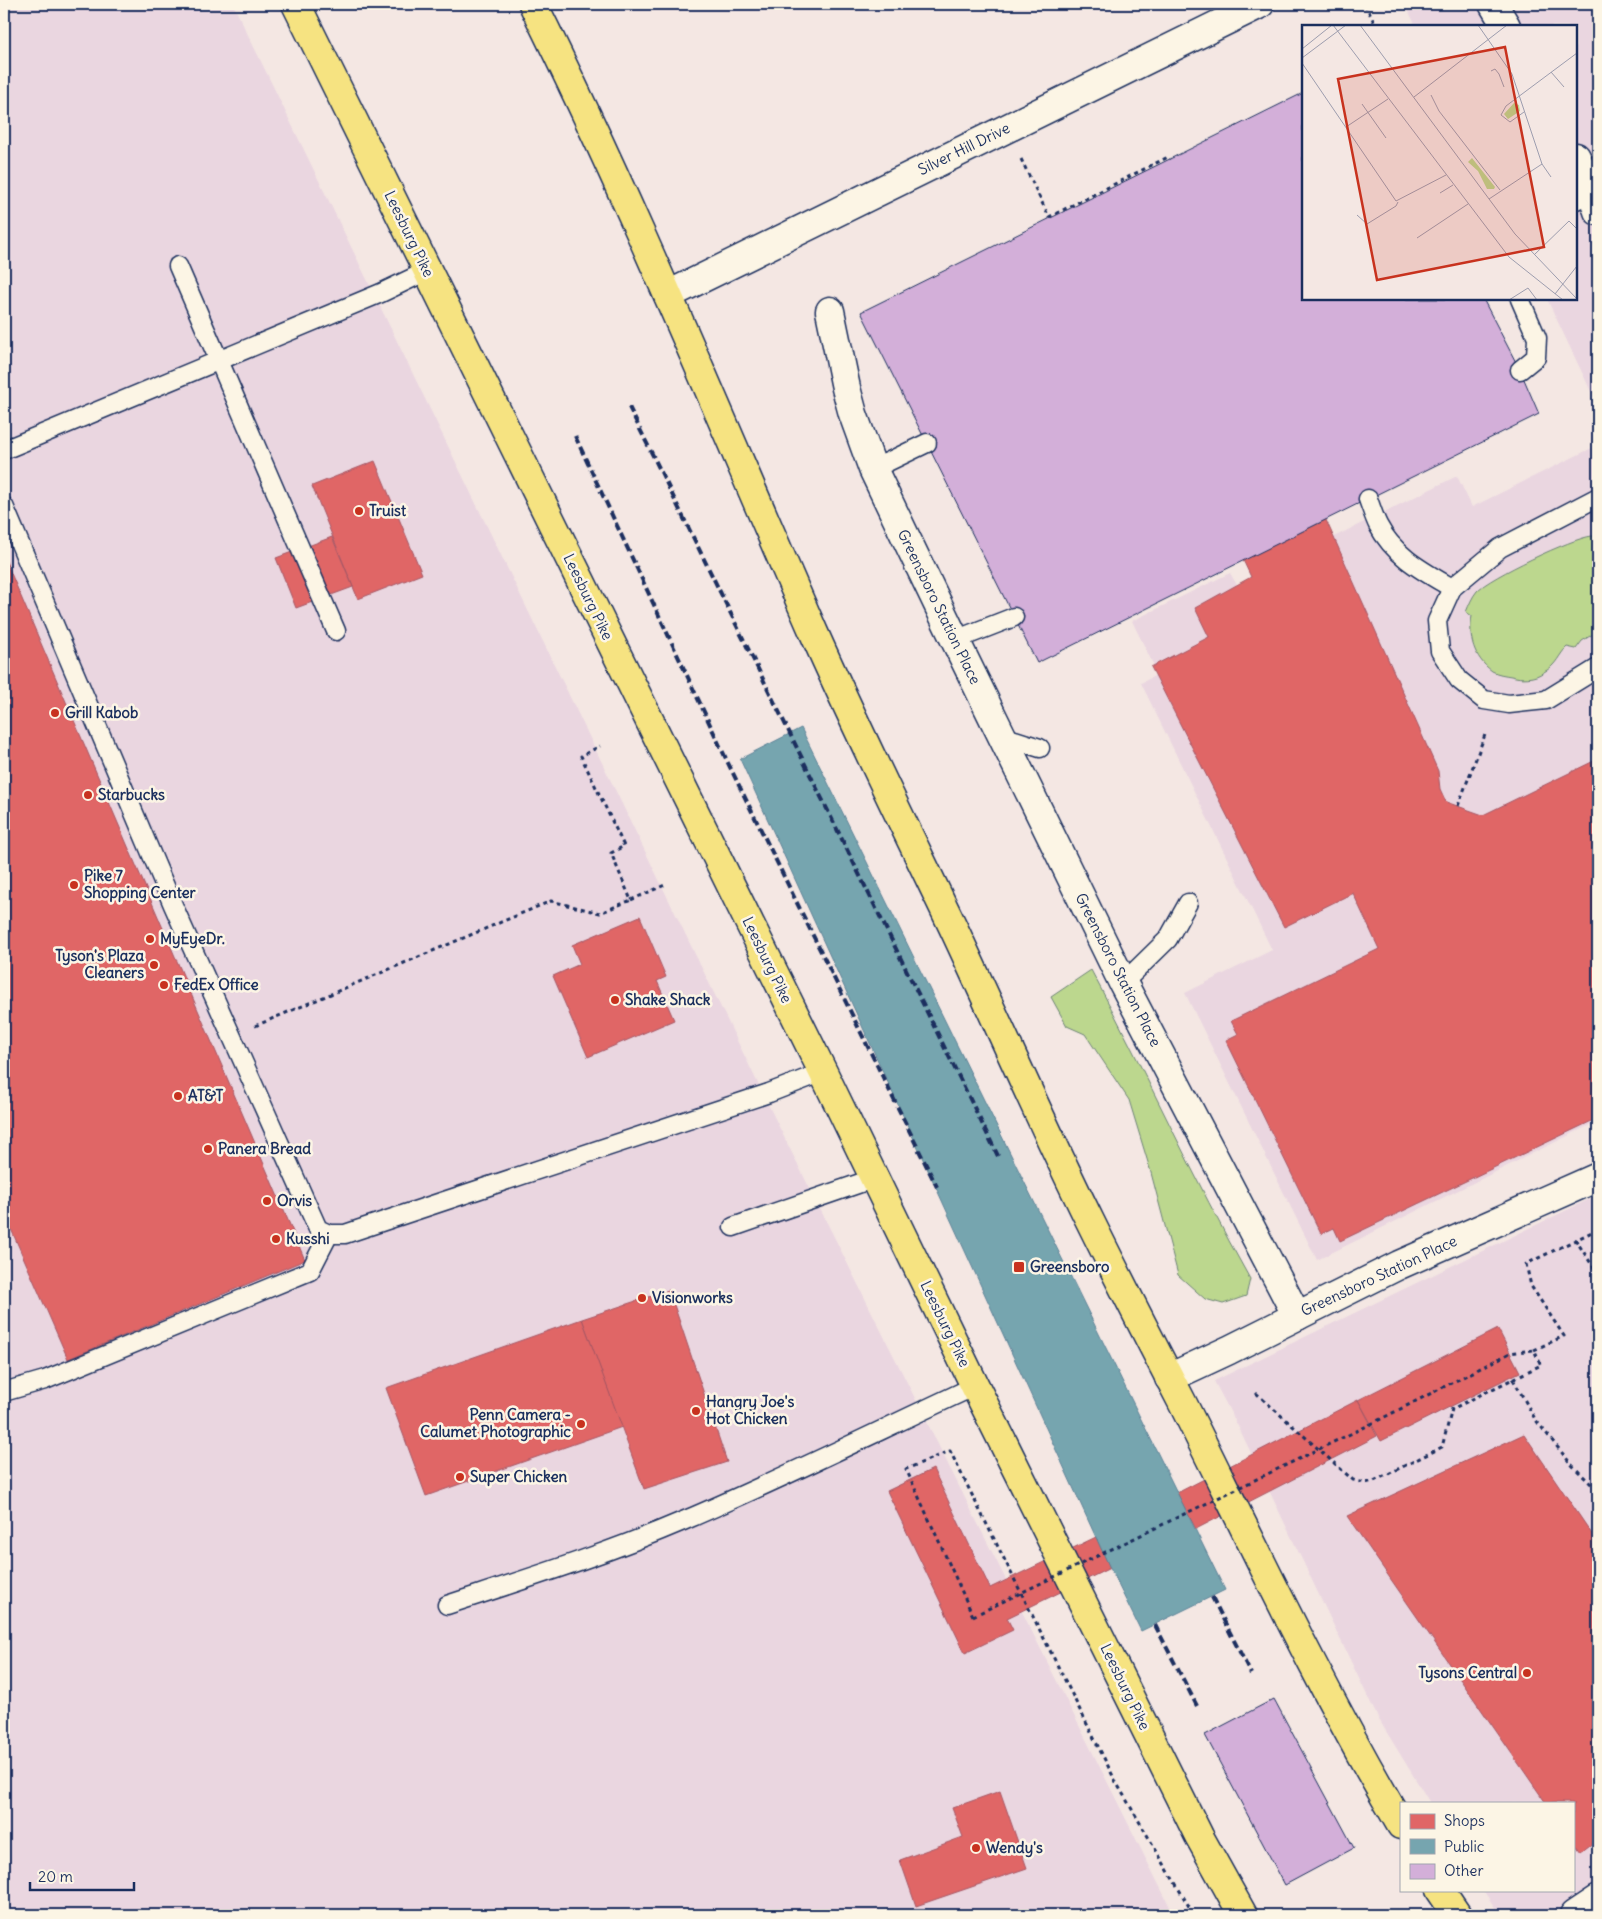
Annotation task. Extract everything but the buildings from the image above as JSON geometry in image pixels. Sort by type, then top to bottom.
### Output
[{"type":"highway","name":"Leesburg Pike","points":[[296,4],[823,1072],[975,1386],[1199,1836],[1243,1915]]},
{"type":"highway","points":[[533,4],[570,79],[668,295],[866,748],[952,925],[1089,1220],[1284,1610],[1356,1749],[1400,1824]]},
{"type":"highway","points":[[1441,1892],[1456,1915]]},
{"type":"street","name":"Silver Hill Drive","points":[[668,295],[1260,4]]},
{"type":"street","points":[[1493,4],[1505,25]]},
{"type":"street","points":[[1577,160],[1589,201]]},
{"type":"street","name":"Greensboro Station Place","points":[[830,311],[846,388],[873,468],[1123,983],[1296,1316],[1399,1264],[1598,1177]]},
{"type":"street","points":[[1169,1378],[1296,1316]]},
{"type":"street","points":[[1574,1915],[1598,1899]]},
{"type":"lane","points":[[178,266],[336,631]]},
{"type":"lane","points":[[4,450],[381,293],[427,271]]},
{"type":"lane","points":[[1520,300],[1537,338],[1536,357],[1520,370]]},
{"type":"lane","points":[[873,468],[927,443]]},
{"type":"lane","points":[[1598,496],[1500,548],[1452,588],[1437,621],[1440,651],[1458,680],[1484,700],[1509,704],[1546,700],[1598,668]]},
{"type":"lane","points":[[1368,499],[1378,524],[1395,549],[1418,569],[1452,588]]},
{"type":"lane","points":[[4,506],[173,905],[318,1229],[329,1234],[345,1234],[769,1093],[823,1072]]},
{"type":"lane","points":[[955,640],[1014,617]]},
{"type":"lane","points":[[1002,736],[1040,748]]},
{"type":"lane","points":[[1123,983],[1168,940],[1188,903]]},
{"type":"lane","points":[[733,1227],[875,1178]]},
{"type":"lane","points":[[4,1390],[7,1391],[45,1380],[310,1271],[329,1234]]},
{"type":"lane","points":[[448,1605],[600,1554],[682,1522],[827,1458],[975,1386]]},
{"type":"path","points":[[1365,4],[1376,25]]},
{"type":"path","points":[[1021,159],[1049,216],[1168,157],[1170,159]]},
{"type":"path","points":[[1458,806],[1486,732]]},
{"type":"path","points":[[600,746],[581,756],[624,846],[611,853],[631,900]]},
{"type":"path","points":[[238,1049],[252,1028],[551,902],[600,913],[667,884]]},
{"type":"path","points":[[1194,1915],[1116,1782],[950,1451],[906,1470],[973,1616],[1371,1424],[1510,1353],[1534,1350],[1564,1336],[1531,1286],[1526,1264],[1598,1229]]},
{"type":"path","points":[[1575,1239],[1598,1274]]},
{"type":"path","points":[[1256,1393],[1353,1480],[1366,1483],[1374,1481],[1442,1447],[1452,1409],[1541,1365],[1534,1350]]},
{"type":"path","points":[[1513,1379],[1535,1419],[1571,1464],[1598,1492]]},
{"type":"shaded area","points":[[4,4],[233,4],[784,1137],[1174,1915],[4,1915]]},
{"type":"shaded area","points":[[1405,4],[1598,4],[1598,406],[1547,300],[1577,300],[1577,25],[1416,25]]},
{"type":"shaded area","points":[[1598,445],[1598,1121],[1317,1260],[1185,993],[1272,950],[1141,683],[1158,674],[1132,621],[1230,573],[1237,585],[1457,476],[1472,507]]},
{"type":"shaded area","points":[[1598,1195],[1598,1915],[1500,1915],[1484,1892],[1574,1892],[1574,1802],[1429,1802],[1378,1718],[1240,1430],[1214,1381]]},
{"type":"green space","points":[[1598,536],[1598,631],[1582,641],[1576,649],[1567,647],[1552,666],[1536,676],[1519,678],[1492,671],[1477,653],[1471,632],[1472,616],[1466,612],[1475,593],[1498,577],[1532,559],[1567,543]]},
{"type":"green space","points":[[1091,970],[1250,1279],[1246,1296],[1223,1304],[1205,1299],[1178,1275],[1150,1169],[1129,1100],[1085,1034],[1067,1026],[1051,997]]},
{"type":"railway","points":[[629,407],[998,1156]]},
{"type":"railway","points":[[575,436],[728,763],[937,1187]]},
{"type":"railway","points":[[1212,1597],[1251,1674]]},
{"type":"railway","points":[[1155,1625],[1197,1706]]},
{"type":"place","name":"Truist","points":[[359,511]]},
{"type":"place","name":"Grill Kabob","points":[[55,713]]},
{"type":"place","name":"Starbucks","points":[[88,795]]},
{"type":"place","name":"Pike 7 Shopping Center","points":[[74,885]]},
{"type":"place","name":"MyEyeDr.","points":[[150,939]]},
{"type":"place","name":"Tyson's Plaza Cleaners","points":[[154,965]]},
{"type":"place","name":"FedEx Office","points":[[164,985]]},
{"type":"place","name":"Shake Shack","points":[[615,1000]]},
{"type":"place","name":"AT&T","points":[[178,1096]]},
{"type":"place","name":"Panera Bread","points":[[208,1149]]},
{"type":"place","name":"Orvis","points":[[267,1201]]},
{"type":"place","name":"Kusshi","points":[[276,1239]]},
{"type":"place","name":"Greensboro","points":[[1019,1267]]},
{"type":"place","name":"Visionworks","points":[[642,1298]]},
{"type":"place","name":"Hangry Joe's Hot Chicken","points":[[696,1411]]},
{"type":"place","name":"Penn Camera - Calumet Photographic","points":[[581,1424]]},
{"type":"place","name":"Super Chicken","points":[[460,1477]]},
{"type":"place","name":"Tysons Central","points":[[1527,1673]]},
{"type":"place","name":"Wendy's","points":[[976,1848]]}]
